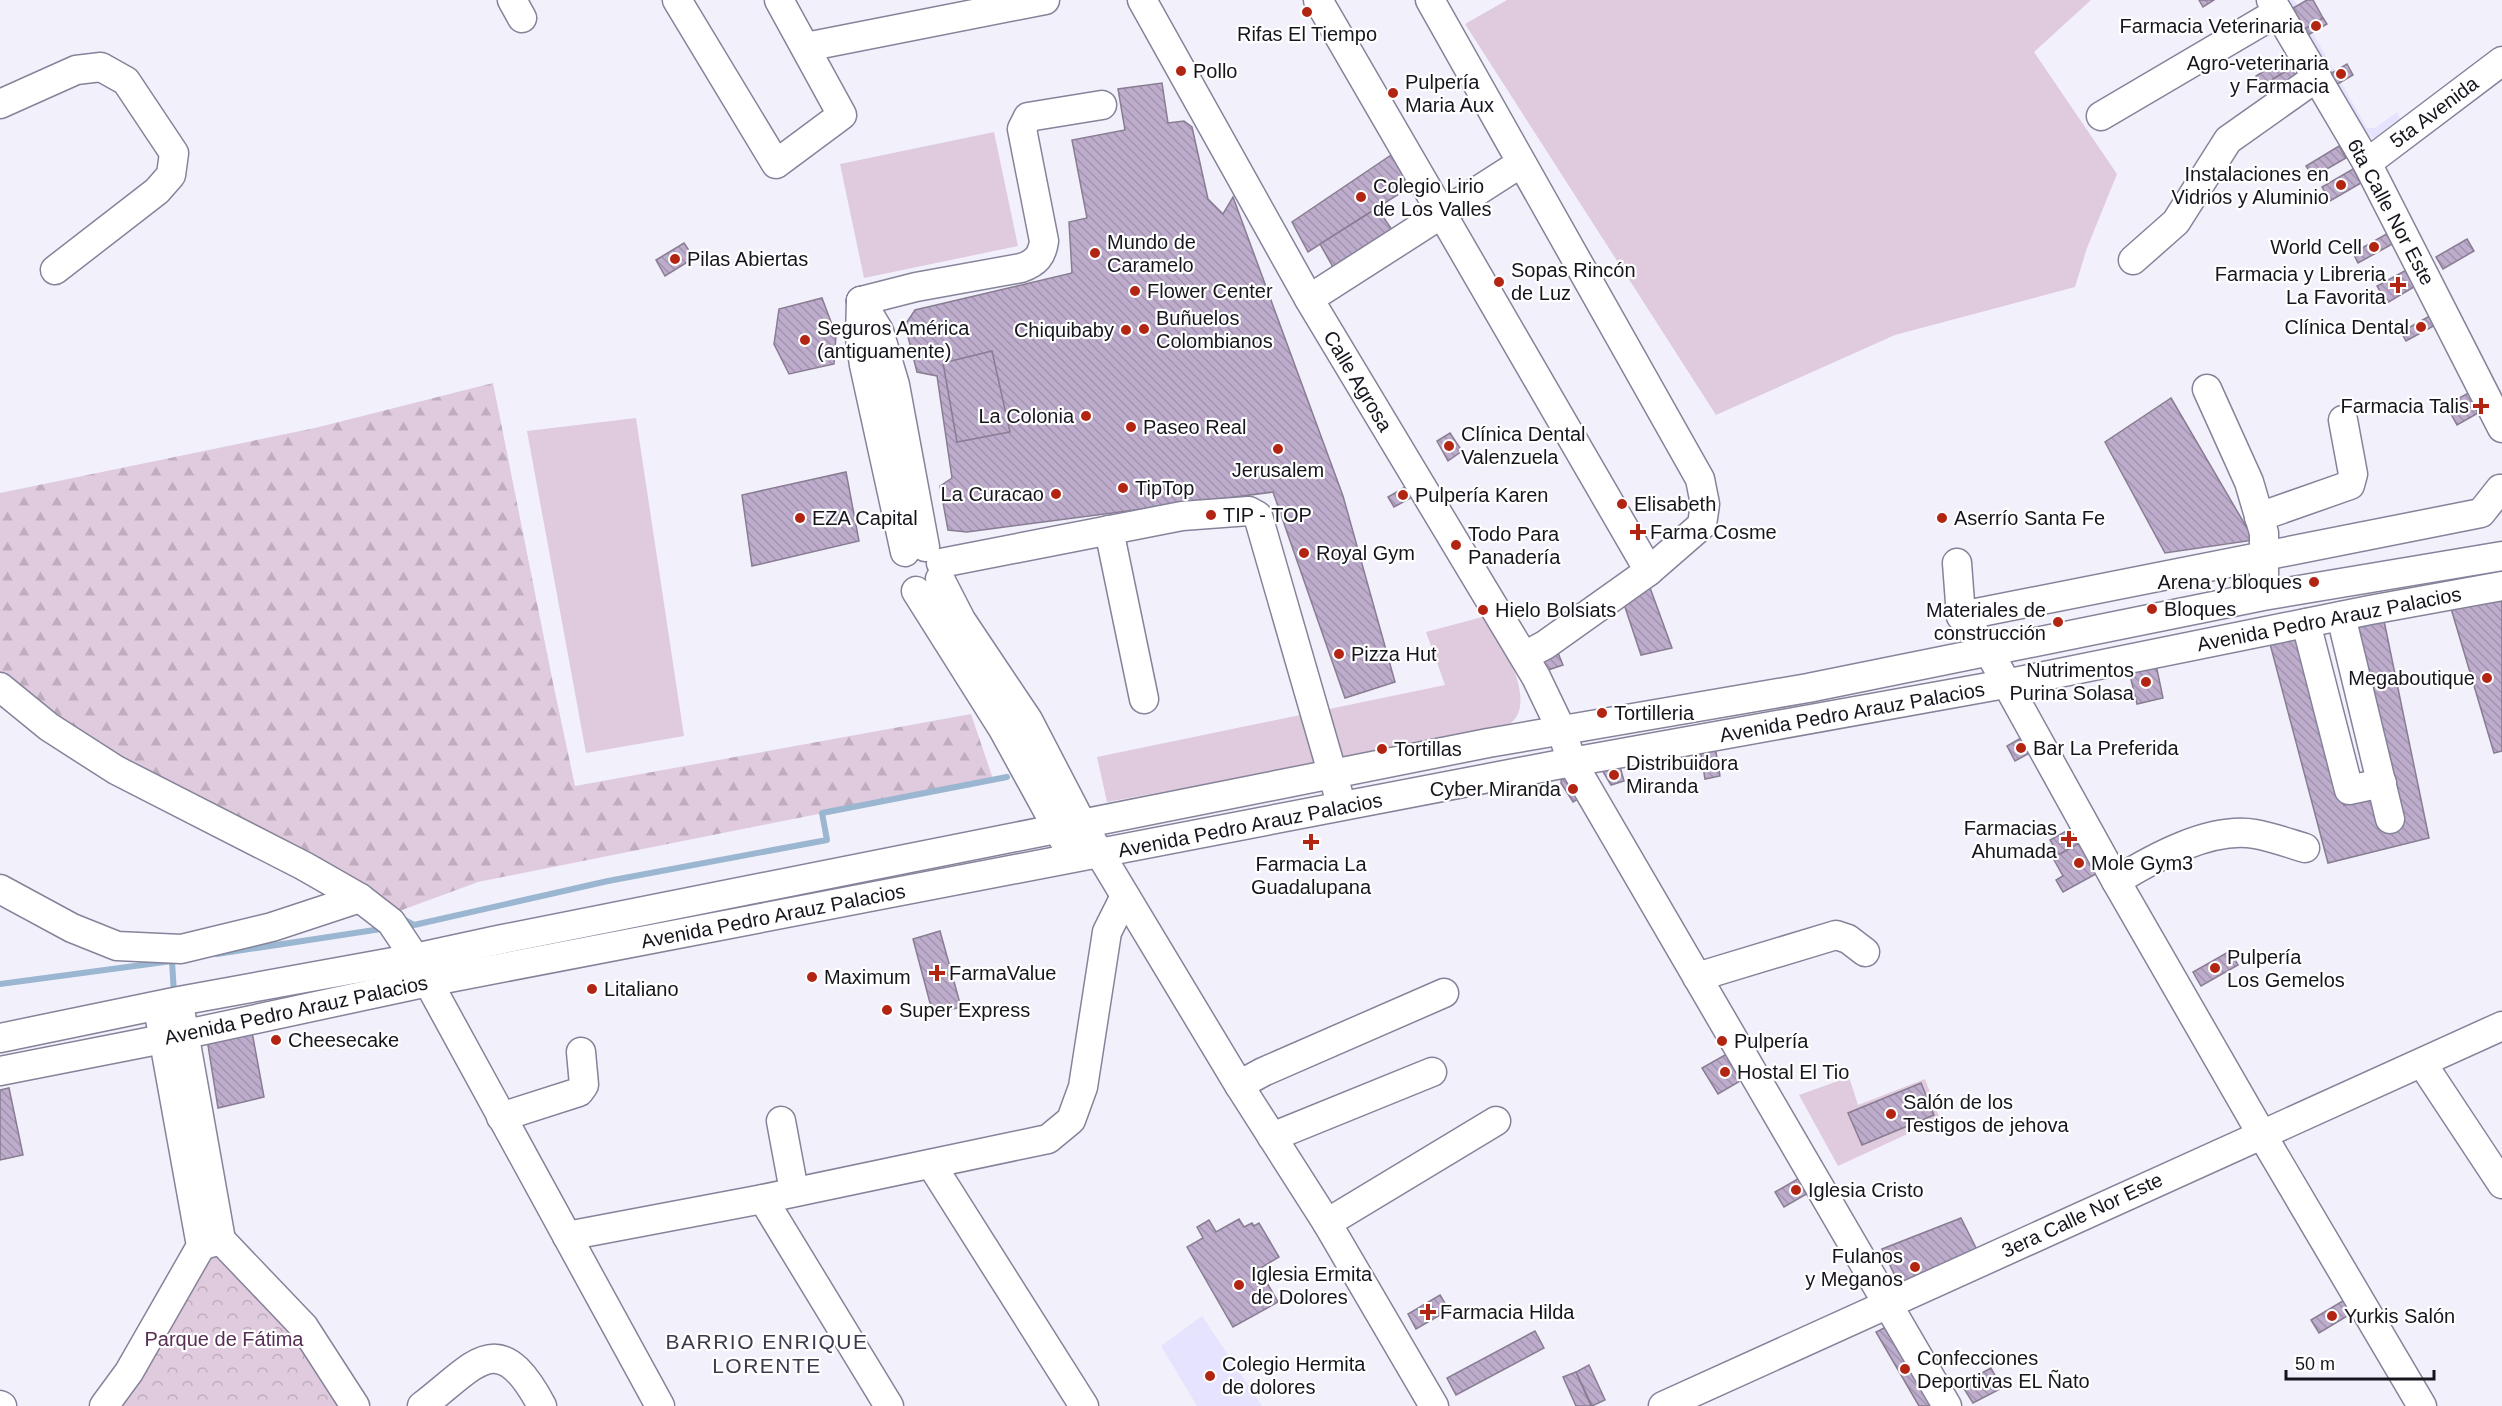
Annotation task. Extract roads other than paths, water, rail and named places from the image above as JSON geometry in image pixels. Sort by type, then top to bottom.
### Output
[{"type":"street","points":[[677,0],[776,164],[842,115],[779,0]]},
{"type":"street","points":[[806,47],[952,9],[1045,0]]},
{"type":"street","name":"Calle Agrosa","points":[[1142,0],[1308,299],[1530,667],[1561,729],[1572,762],[1947,1406]]},
{"type":"street","points":[[1318,0],[1649,571]]},
{"type":"street","points":[[1430,0],[1700,479],[1705,504],[1702,525],[1649,571],[1545,645],[1530,667],[1530,714],[1521,725],[1488,743]]},
{"type":"street","points":[[2101,116],[2275,6]]},
{"type":"street","name":"6ta Calle Nor Este","points":[[2275,6],[2367,163],[2502,428]]},
{"type":"street","name":"5ta Avenida","points":[[2367,163],[2502,61]]},
{"type":"street","points":[[0,104],[76,70],[101,67],[126,81],[174,153],[171,175],[157,191],[55,270]]},
{"type":"street","points":[[2133,260],[2176,222],[2228,140],[2316,77]]},
{"type":"street","points":[[1102,105],[1028,117],[1022,129],[1044,241],[1043,250],[1038,259],[1021,268],[916,287],[861,301],[879,331],[883,388],[903,489],[926,566],[1028,720],[1070,826],[1087,856],[1125,896],[1239,1085],[1327,1223],[1434,1406]]},
{"type":"street","points":[[1308,299],[1521,163]]},
{"type":"street","points":[[2207,388],[2249,482],[2264,533],[2263,596]]},
{"type":"street","points":[[2259,517],[2350,485],[2353,474],[2343,420]]},
{"type":"street","points":[[1961,616],[2481,513],[2500,489]]},
{"type":"street","points":[[926,566],[1182,516],[1249,511],[1256,514],[1341,807]]},
{"type":"street","points":[[1109,530],[1144,699]]},
{"type":"street","name":"Avenida Pedro Arauz Palacios","points":[[0,1071],[174,1036],[645,911],[1561,729],[1808,688],[2263,596],[2502,556]]},
{"type":"street","points":[[1957,563],[1961,616],[1988,650],[2116,881],[2422,1406]]},
{"type":"street","points":[[2366,577],[2370,610]]},
{"type":"street","name":"Avenida Pedro Arauz Palacios","points":[[0,1038],[169,1003],[648,940],[1572,762],[2005,684],[2207,642],[2502,586]]},
{"type":"street","points":[[2202,608],[2207,642]]},
{"type":"street","points":[[2341,616],[2390,819]]},
{"type":"street","points":[[2306,623],[2349,790],[2382,783]]},
{"type":"street","points":[[1530,667],[1587,713],[1613,720]]},
{"type":"street","points":[[0,687],[49,727],[116,770],[304,866],[360,898],[390,922],[421,970],[660,1406]]},
{"type":"street","points":[[1808,688],[1812,720]]},
{"type":"street","points":[[2116,881],[2199,839],[2230,833],[2253,833],[2304,848]]},
{"type":"street","points":[[866,867],[873,896]]},
{"type":"street","points":[[0,889],[72,928],[117,946],[181,949],[272,927],[360,898]]},
{"type":"street","points":[[567,1236],[763,1199],[1048,1139],[1071,1120],[1083,1087],[1107,932],[1125,896]]},
{"type":"street","points":[[645,911],[648,940]]},
{"type":"street","points":[[1697,977],[1836,935],[1848,939],[1865,952]]},
{"type":"street","points":[[1239,1085],[1263,1072],[1444,993]]},
{"type":"street","points":[[169,1003],[211,1243],[304,1328],[355,1406]]},
{"type":"street","name":"3era Calle Nor Este","points":[[1663,1406],[2261,1133],[2502,1026]]},
{"type":"street","points":[[501,1117],[579,1092],[584,1085],[581,1052]]},
{"type":"street","points":[[2422,1063],[2502,1184]]},
{"type":"street","points":[[1272,1137],[1432,1072]]},
{"type":"street","points":[[781,1120],[794,1191]]},
{"type":"street","points":[[1327,1223],[1496,1120]]},
{"type":"street","points":[[931,1164],[1084,1406]]},
{"type":"street","points":[[763,1199],[889,1406]]},
{"type":"street","points":[[104,1406],[129,1372],[211,1243]]},
{"type":"street","points":[[422,1406],[477,1362],[498,1358],[510,1362],[532,1388],[542,1406]]},
{"type":"waterway","points":[[401,918],[414,925],[608,881],[827,840],[822,813],[1007,777]]},
{"type":"waterway","points":[[217,954],[381,929]]},
{"type":"waterway","points":[[0,984],[172,961],[174,994]]},
{"type":"place","name":"Rifas El Tiempo","points":[[1307,12]]},
{"type":"place","name":"Farmacia Veterinaria","points":[[2316,26]]},
{"type":"place","name":"Pollo","points":[[1181,71]]},
{"type":"place","name":"Agro-veterinaria y Farmacia","points":[[2341,74]]},
{"type":"place","name":"Pulpería Maria Aux","points":[[1393,93]]},
{"type":"place","name":"Instalaciones en Vidrios y Aluminio","points":[[2341,185]]},
{"type":"place","name":"Colegio Lirio de Los Valles","points":[[1361,197]]},
{"type":"place","name":"World Cell","points":[[2374,247]]},
{"type":"place","name":"Mundo de Caramelo","points":[[1095,253]]},
{"type":"place","name":"Pilas Abiertas","points":[[675,259]]},
{"type":"place","name":"Sopas Rincón de Luz","points":[[1499,282]]},
{"type":"place","name":"Farmacia y Libreria La Favorita","points":[[2398,285]]},
{"type":"place","name":"Flower Center","points":[[1135,291]]},
{"type":"place","name":"Clínica Dental","points":[[2421,327]]},
{"type":"place","name":"Buñuelos Colombianos","points":[[1144,329]]},
{"type":"place","name":"Chiquibaby","points":[[1126,330]]},
{"type":"place","name":"Seguros América (antiguamente)","points":[[805,340]]},
{"type":"place","name":"Farmacia Talis","points":[[2481,406]]},
{"type":"place","name":"La Colonia","points":[[1086,416]]},
{"type":"place","name":"Paseo Real","points":[[1131,427]]},
{"type":"place","name":"Clínica Dental Valenzuela","points":[[1449,446]]},
{"type":"place","name":"Jerusalem","points":[[1278,449]]},
{"type":"place","name":"TipTop","points":[[1123,488]]},
{"type":"place","name":"La Curacao","points":[[1056,494]]},
{"type":"place","name":"Pulpería Karen","points":[[1403,495]]},
{"type":"place","name":"Elisabeth","points":[[1622,504]]},
{"type":"place","name":"TIP - TOP","points":[[1211,515]]},
{"type":"place","name":"EZA Capital","points":[[800,518]]},
{"type":"place","name":"Aserrío Santa Fe","points":[[1942,518]]},
{"type":"place","name":"Farma Cosme","points":[[1638,532]]},
{"type":"place","name":"Todo Para Panadería","points":[[1456,545]]},
{"type":"place","name":"Royal Gym","points":[[1304,553]]},
{"type":"place","name":"Arena y bloques","points":[[2314,582]]},
{"type":"place","name":"Bloques","points":[[2152,609]]},
{"type":"place","name":"Hielo Bolsiats","points":[[1483,610]]},
{"type":"place","name":"Materiales de construcción","points":[[2058,622]]},
{"type":"place","name":"Pizza Hut","points":[[1339,654]]},
{"type":"place","name":"Megaboutique","points":[[2487,678]]},
{"type":"place","name":"Nutrimentos Purina Solasa","points":[[2146,682]]},
{"type":"place","name":"Tortilleria","points":[[1602,713]]},
{"type":"place","name":"Bar La Preferida","points":[[2021,748]]},
{"type":"place","name":"Tortillas","points":[[1382,749]]},
{"type":"place","name":"Distribuidora Miranda","points":[[1614,775]]},
{"type":"place","name":"Cyber Miranda","points":[[1573,789]]},
{"type":"place","name":"Farmacias Ahumada","points":[[2069,839]]},
{"type":"place","name":"Farmacia La Guadalupana","points":[[1311,842]]},
{"type":"place","name":"Mole Gym3","points":[[2079,863]]},
{"type":"place","name":"Pulpería Los Gemelos","points":[[2215,968]]},
{"type":"place","name":"FarmaValue","points":[[937,973]]},
{"type":"place","name":"Maximum","points":[[812,977]]},
{"type":"place","name":"Litaliano","points":[[592,989]]},
{"type":"place","name":"Super Express","points":[[887,1010]]},
{"type":"place","name":"Cheesecake","points":[[276,1040]]},
{"type":"place","name":"Pulpería","points":[[1722,1041]]},
{"type":"place","name":"Hostal El Tio","points":[[1725,1072]]},
{"type":"place","name":"Salón de los Testigos de jehova","points":[[1891,1114]]},
{"type":"place","name":"Iglesia Cristo","points":[[1796,1190]]},
{"type":"place","name":"Fulanos y Meganos","points":[[1915,1267]]},
{"type":"place","name":"Iglesia Ermita de Dolores","points":[[1239,1285]]},
{"type":"place","name":"Farmacia Hilda","points":[[1428,1312]]},
{"type":"place","name":"Yurkis Salón","points":[[2332,1316]]},
{"type":"place","name":"Confecciones Deportivas EL Ñato","points":[[1905,1369]]},
{"type":"place","name":"Colegio Hermita de dolores","points":[[1210,1376]]},
{"type":"district","name":"BARRIO ENRIQUE LORENTE","points":[[767,1354]]},
{"type":"park label","name":"Parque de Fátima","points":[[224,1339]]}]
